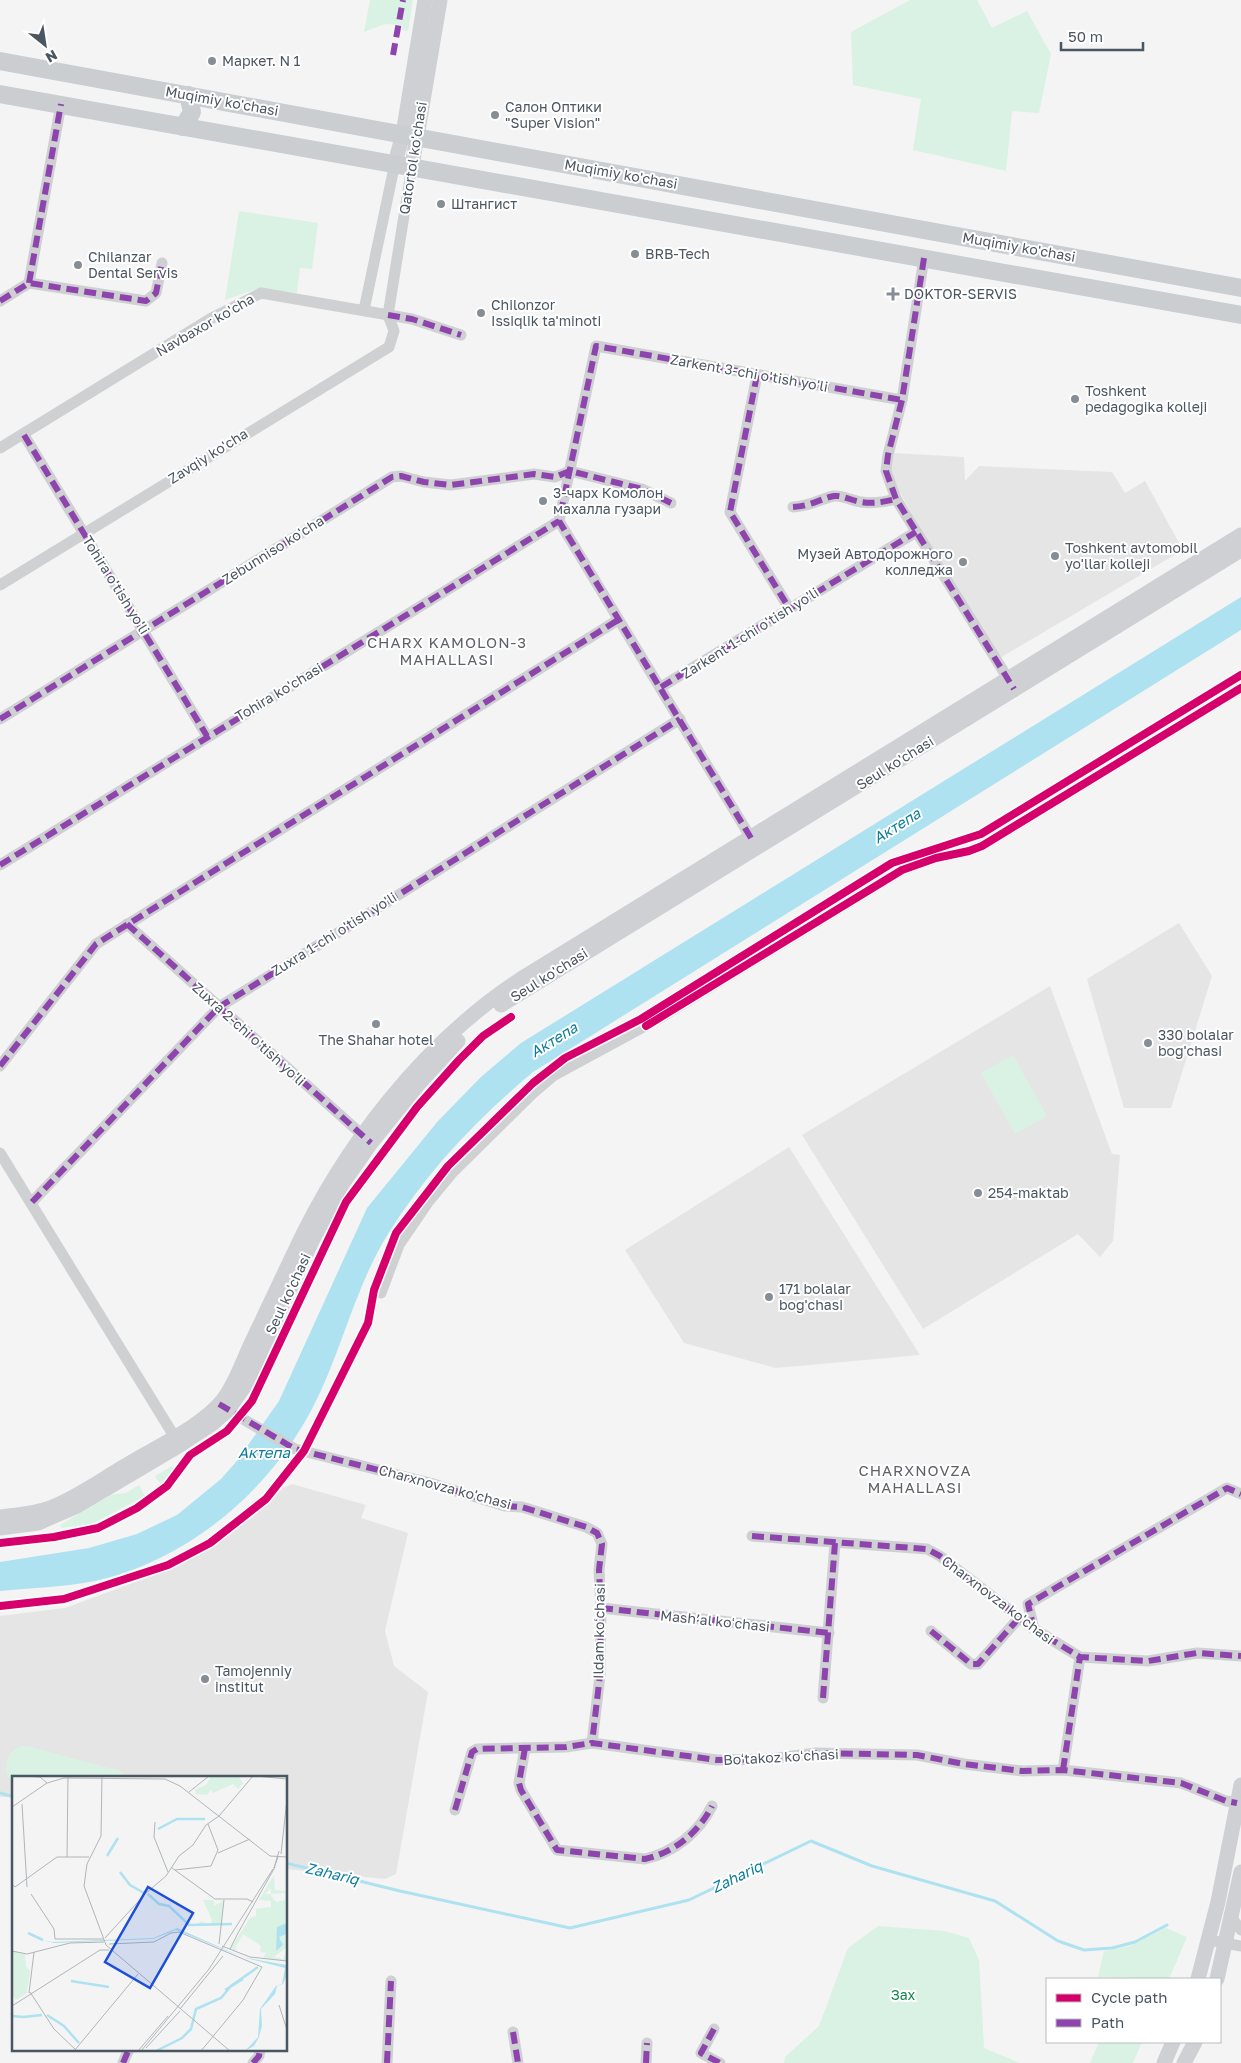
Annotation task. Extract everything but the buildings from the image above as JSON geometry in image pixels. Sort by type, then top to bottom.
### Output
[{"type":"main road","name":"Qatortol ko'chasi","points":[[410,135],[425,0]]},
{"type":"main road","name":"Qatortol ko'chasi","points":[[404,164],[440,0]]},
{"type":"main road","name":"Muqimiy ko'chasi","points":[[0,61],[1241,288]]},
{"type":"main road","name":"Muqimiy ko'chasi","points":[[0,94],[404,164],[1241,315]]},
{"type":"main road","points":[[183,127],[192,112],[188,95]]},
{"type":"main road","points":[[631,205],[636,176]]},
{"type":"main road","points":[[903,254],[897,248],[897,238],[902,230],[911,227]]},
{"type":"main road","points":[[1011,684],[1241,534]]},
{"type":"main road","name":"Seul ko'chasi","points":[[0,1528],[38,1523],[58,1516],[177,1441],[223,1407],[234,1380],[322,1197],[434,1051],[490,1000],[751,838],[1241,550]]},
{"type":"main road","name":"Seul ko'chasi","points":[[367,1139],[454,1044],[497,1007],[1011,684]]},
{"type":"main road","name":"Seul ko'chasi","points":[[0,1517],[35,1512],[55,1506],[177,1441]]},
{"type":"main road","points":[[1198,1978],[1218,1902],[1241,1785]]},
{"type":"main road","points":[[1217,1978],[1222,1961],[1236,1942],[1236,1901],[1241,1872]]},
{"type":"main road","points":[[1164,2063],[1173,2043]]},
{"type":"main road","points":[[1184,2063],[1194,2043]]},
{"type":"street","points":[[30,283],[61,104]]},
{"type":"street","name":"Qatortol ko'chasi","points":[[364,310],[404,164]]},
{"type":"street","name":"Qatortol ko'chasi","points":[[388,315],[404,164]]},
{"type":"street","points":[[924,258],[902,400],[886,470],[896,500],[1011,684]]},
{"type":"street","points":[[0,304],[30,283],[146,301],[156,293],[162,263]]},
{"type":"street","name":"Navbaxor ko'cha","points":[[0,448],[210,319],[261,293],[412,319],[460,334]]},
{"type":"street","name":"Zavqiy ko'cha","points":[[0,585],[389,347],[394,331],[388,315]]},
{"type":"street","name":"Zarkent 3-chi o'tish yo'li","points":[[570,471],[596,346],[757,376],[902,400]]},
{"type":"street","points":[[757,376],[730,512],[789,608]]},
{"type":"street","name":"Tohira o'tish yo'li","points":[[24,435],[207,736]]},
{"type":"street","points":[[671,503],[642,489],[570,471],[559,521],[751,838]]},
{"type":"street","name":"Zebunniso ko'cha","points":[[0,719],[392,477],[401,476],[424,482],[450,484],[534,474],[555,477],[570,471]]},
{"type":"street","points":[[793,507],[814,504],[833,496],[841,496],[860,502],[896,500]]},
{"type":"street","name":"Tohira ko'chasi","points":[[0,865],[559,521]]},
{"type":"street","name":"Zarkent 1-chi o'tish yo'li","points":[[661,687],[916,532]]},
{"type":"street","points":[[0,1066],[96,944],[618,620]]},
{"type":"street","points":[[381,1293],[399,1245],[429,1201],[459,1165],[553,1076],[660,1018],[902,870],[936,858],[969,852],[982,846],[1241,688]]},
{"type":"street","name":"Zuxra 1-chi o'tish yo'li","points":[[32,1202],[219,1006],[680,719]]},
{"type":"street","name":"Zuxra 2-chi o'tish yo'li","points":[[127,924],[367,1139]]},
{"type":"street","points":[[0,1153],[32,1202],[177,1441]]},
{"type":"street","name":"Charxnovza ko'chasi","points":[[223,1407],[243,1421],[300,1450],[430,1483],[505,1506],[522,1506],[586,1527]]},
{"type":"street","points":[[1034,1629],[1028,1604],[1227,1488],[1241,1494]]},
{"type":"street","name":"Ildam koʻchasi","points":[[586,1527],[596,1533],[602,1544],[599,1570],[601,1608],[600,1675],[592,1744]]},
{"type":"street","name":"Charxnovza ko'chasi","points":[[752,1536],[927,1550],[940,1556],[1034,1629],[1080,1657],[1148,1660],[1197,1653],[1241,1656]]},
{"type":"street","points":[[823,1698],[834,1543]]},
{"type":"street","name":"Mashʼal koʻchasi","points":[[601,1608],[829,1633]]},
{"type":"street","points":[[931,1631],[971,1664],[978,1664],[1019,1618]]},
{"type":"street","points":[[1063,1770],[1080,1657]]},
{"type":"street","name":"Boʻtakoz koʻchasi","points":[[455,1810],[472,1752],[485,1747],[566,1747],[592,1744],[717,1760],[770,1759],[816,1753],[917,1755],[964,1764],[1022,1771],[1063,1770],[1181,1783],[1226,1801],[1237,1803]]},
{"type":"street","points":[[525,1748],[519,1783],[521,1790],[556,1850],[652,1858],[673,1849],[698,1828],[703,1823],[712,1806]]},
{"type":"street","points":[[1209,1940],[1236,1942]]},
{"type":"street","points":[[1222,1961],[1227,1956],[1241,1950]]},
{"type":"street","points":[[387,2063],[391,1981]]},
{"type":"street","points":[[714,2029],[701,2053],[720,2063]]},
{"type":"street","points":[[513,2032],[518,2063]]},
{"type":"street","points":[[646,2063],[647,2044]]},
{"type":"street","points":[[123,2063],[129,2050]]},
{"type":"street","points":[[253,2063],[259,2056],[260,2050]]},
{"type":"shaded area","name":"Toshkent avtomobil yo'llar kolleji","points":[[894,453],[964,457],[965,481],[979,466],[1112,472],[1125,493],[1145,481],[1183,550],[998,659],[891,478]]},
{"type":"shaded area","name":"330 bolalar bog'chasi","points":[[1179,923],[1212,976],[1171,1108],[1124,1108],[1087,979]]},
{"type":"shaded area","name":"254-maktab","points":[[1050,986],[1112,1154],[1120,1155],[1113,1241],[1100,1257],[1078,1234],[923,1329],[802,1135]]},
{"type":"shaded area","name":"171 bolalar bog'chasi","points":[[789,1147],[920,1355],[776,1368],[684,1343],[625,1250]]},
{"type":"shaded area","name":"Tamojenniy institut","points":[[292,1484],[366,1505],[361,1518],[408,1533],[385,1631],[394,1666],[428,1692],[396,1874],[385,1879],[288,1869],[288,1776],[12,1776],[12,1797],[0,1797],[0,1616],[65,1608],[176,1567],[212,1548],[237,1529],[283,1488]]},
{"type":"green space","points":[[370,0],[413,0],[408,31],[402,30],[403,25],[385,24],[364,32]]},
{"type":"green space","points":[[910,0],[977,0],[992,28],[1027,11],[1051,54],[1039,113],[1012,111],[1006,171],[913,150],[921,99],[853,85],[851,32]]},
{"type":"green space","points":[[239,211],[318,223],[312,269],[300,268],[297,293],[256,289],[225,300]]},
{"type":"green space","points":[[1013,1055],[1047,1116],[1015,1134],[981,1073]]},
{"type":"green space","points":[[172,1466],[175,1470],[161,1485],[155,1476]]},
{"type":"green space","points":[[139,1485],[145,1496],[92,1524],[61,1528],[60,1525],[111,1495],[126,1493]]},
{"type":"green space","points":[[20,1746],[27,1746],[120,1771],[127,1776],[12,1776],[12,1782],[7,1774],[6,1763],[10,1754]]},
{"type":"green space","name":"Зах","points":[[878,1926],[945,1931],[969,1938],[979,1960],[984,2048],[1020,2063],[784,2063],[785,2057],[819,2026],[848,1948]]},
{"type":"green space","points":[[1166,1928],[1187,1937],[1169,1978],[1098,1977],[1104,1951],[1130,1946]]},
{"type":"green space","points":[[1099,2043],[1142,2043],[1133,2063],[1090,2063]]},
{"type":"water","name":"Актепа","points":[[1241,597],[1241,630],[533,1072],[492,1108],[436,1167],[403,1211],[376,1254],[366,1275],[324,1384],[296,1436],[251,1493],[224,1517],[163,1557],[130,1571],[83,1583],[0,1591],[0,1562],[89,1548],[137,1534],[177,1515],[221,1479],[236,1462],[279,1401],[367,1208],[438,1121],[481,1077],[521,1043]]},
{"type":"waterway","name":"Zahariq","points":[[0,1793],[12,1796]]},
{"type":"waterway","name":"Zahariq","points":[[288,1863],[400,1891],[570,1928],[689,1900],[811,1841],[872,1866],[995,1901],[1058,1941],[1084,1950],[1112,1948],[1135,1942],[1167,1925]]},
{"type":"marked path","points":[[393,55],[403,0]]},
{"type":"marked path","points":[[29,283],[61,104]]},
{"type":"marked path","points":[[924,258],[902,400],[888,455],[886,471],[896,499],[1014,689]]},
{"type":"marked path","points":[[0,301],[29,283],[146,301],[156,293],[162,263]]},
{"type":"marked path","points":[[388,315],[412,319],[461,335]]},
{"type":"marked path","points":[[751,838],[559,521],[596,346],[902,400]]},
{"type":"marked path","points":[[757,375],[730,512],[789,608]]},
{"type":"marked path","points":[[24,435],[207,736]]},
{"type":"marked path","points":[[0,719],[392,477],[401,476],[424,482],[451,485],[534,474],[555,477],[570,471],[642,489],[671,503]]},
{"type":"marked path","points":[[793,507],[834,496],[870,503],[896,499]]},
{"type":"marked path","points":[[0,865],[559,521]]},
{"type":"marked path","points":[[661,687],[916,532]]},
{"type":"marked path","points":[[0,1066],[96,944],[618,620]]},
{"type":"marked path","points":[[32,1202],[219,1007],[680,719]]},
{"type":"marked path","points":[[127,924],[371,1143]]},
{"type":"marked path","points":[[219,1404],[295,1449],[430,1483],[505,1506],[522,1507],[586,1527],[597,1533],[602,1544],[599,1570],[601,1608],[600,1675],[592,1743]]},
{"type":"marked path","points":[[1034,1629],[1028,1604],[1227,1488],[1241,1494]]},
{"type":"marked path","points":[[752,1536],[927,1549],[940,1556],[1034,1629],[1080,1657],[1148,1661],[1197,1653],[1241,1656]]},
{"type":"marked path","points":[[823,1698],[835,1543]]},
{"type":"marked path","points":[[601,1608],[829,1633]]},
{"type":"marked path","points":[[931,1631],[971,1664],[978,1664],[1019,1618]]},
{"type":"marked path","points":[[1063,1770],[1080,1657]]},
{"type":"marked path","points":[[455,1810],[472,1752],[477,1749],[566,1747],[592,1743],[717,1760],[770,1759],[816,1753],[917,1755],[964,1764],[1022,1771],[1063,1770],[1181,1783],[1226,1801],[1237,1803]]},
{"type":"marked path","points":[[525,1748],[519,1783],[521,1790],[557,1850],[645,1859],[656,1856],[685,1840],[700,1824],[712,1806]]},
{"type":"marked path","points":[[387,2063],[391,1981]]},
{"type":"marked path","points":[[714,2029],[701,2053],[720,2063]]},
{"type":"marked path","points":[[513,2032],[518,2063]]},
{"type":"marked path","points":[[646,2063],[647,2043]]},
{"type":"marked path","points":[[123,2063],[129,2050]]},
{"type":"marked path","points":[[253,2063],[259,2056],[260,2050]]},
{"type":"cycle path","points":[[0,1606],[64,1599],[168,1565],[210,1543],[266,1499],[304,1451],[368,1323],[374,1290],[396,1233],[448,1166],[533,1083],[565,1058],[641,1019],[892,863],[981,834],[1241,675]]},
{"type":"cycle path","points":[[646,1026],[902,870],[936,858],[969,851],[982,846],[1241,688]]},
{"type":"cycle path","points":[[0,1543],[54,1537],[98,1528],[137,1508],[167,1486],[190,1455],[227,1431],[252,1401],[346,1202],[417,1107],[483,1036],[511,1017]]},
{"type":"place","name":"Маркет. N 1","points":[[212,61]]},
{"type":"place","name":"Салон Оптики \"Super Vision\"","points":[[495,115]]},
{"type":"place","name":"Штангист","points":[[441,204]]},
{"type":"place","name":"BRB-Tech","points":[[635,254]]},
{"type":"place","name":"Chilаnzаr Dental Servis","points":[[78,265]]},
{"type":"place","name":"DOKTOR-SERVIS","points":[[893,294]]},
{"type":"place","name":"Chilonzor Issiqlik ta'minoti","points":[[481,313]]},
{"type":"place","name":"Toshkent pedagogika kolleji","points":[[1075,399]]},
{"type":"place","name":"3-чарх Комолон махалла гузари","points":[[543,501]]},
{"type":"place","name":"Toshkent avtomobil yo'llar kolleji","points":[[1055,556]]},
{"type":"place","name":"Музей Автодорожного колледжа","points":[[963,562]]},
{"type":"place","name":"The Shahar hotel","points":[[376,1024]]},
{"type":"place","name":"330 bolalar bog'chasi","points":[[1148,1043]]},
{"type":"place","name":"254-maktab","points":[[978,1193]]},
{"type":"place","name":"171 bolalar bog'chasi","points":[[769,1297]]},
{"type":"place","name":"Tamojenniy institut","points":[[205,1679]]},
{"type":"district","name":"CHARX KAMOLON-3 MAHALLASI","points":[[447,652]]},
{"type":"district","name":"CHARXNOVZA MAHALLASI","points":[[915,1480]]}]
